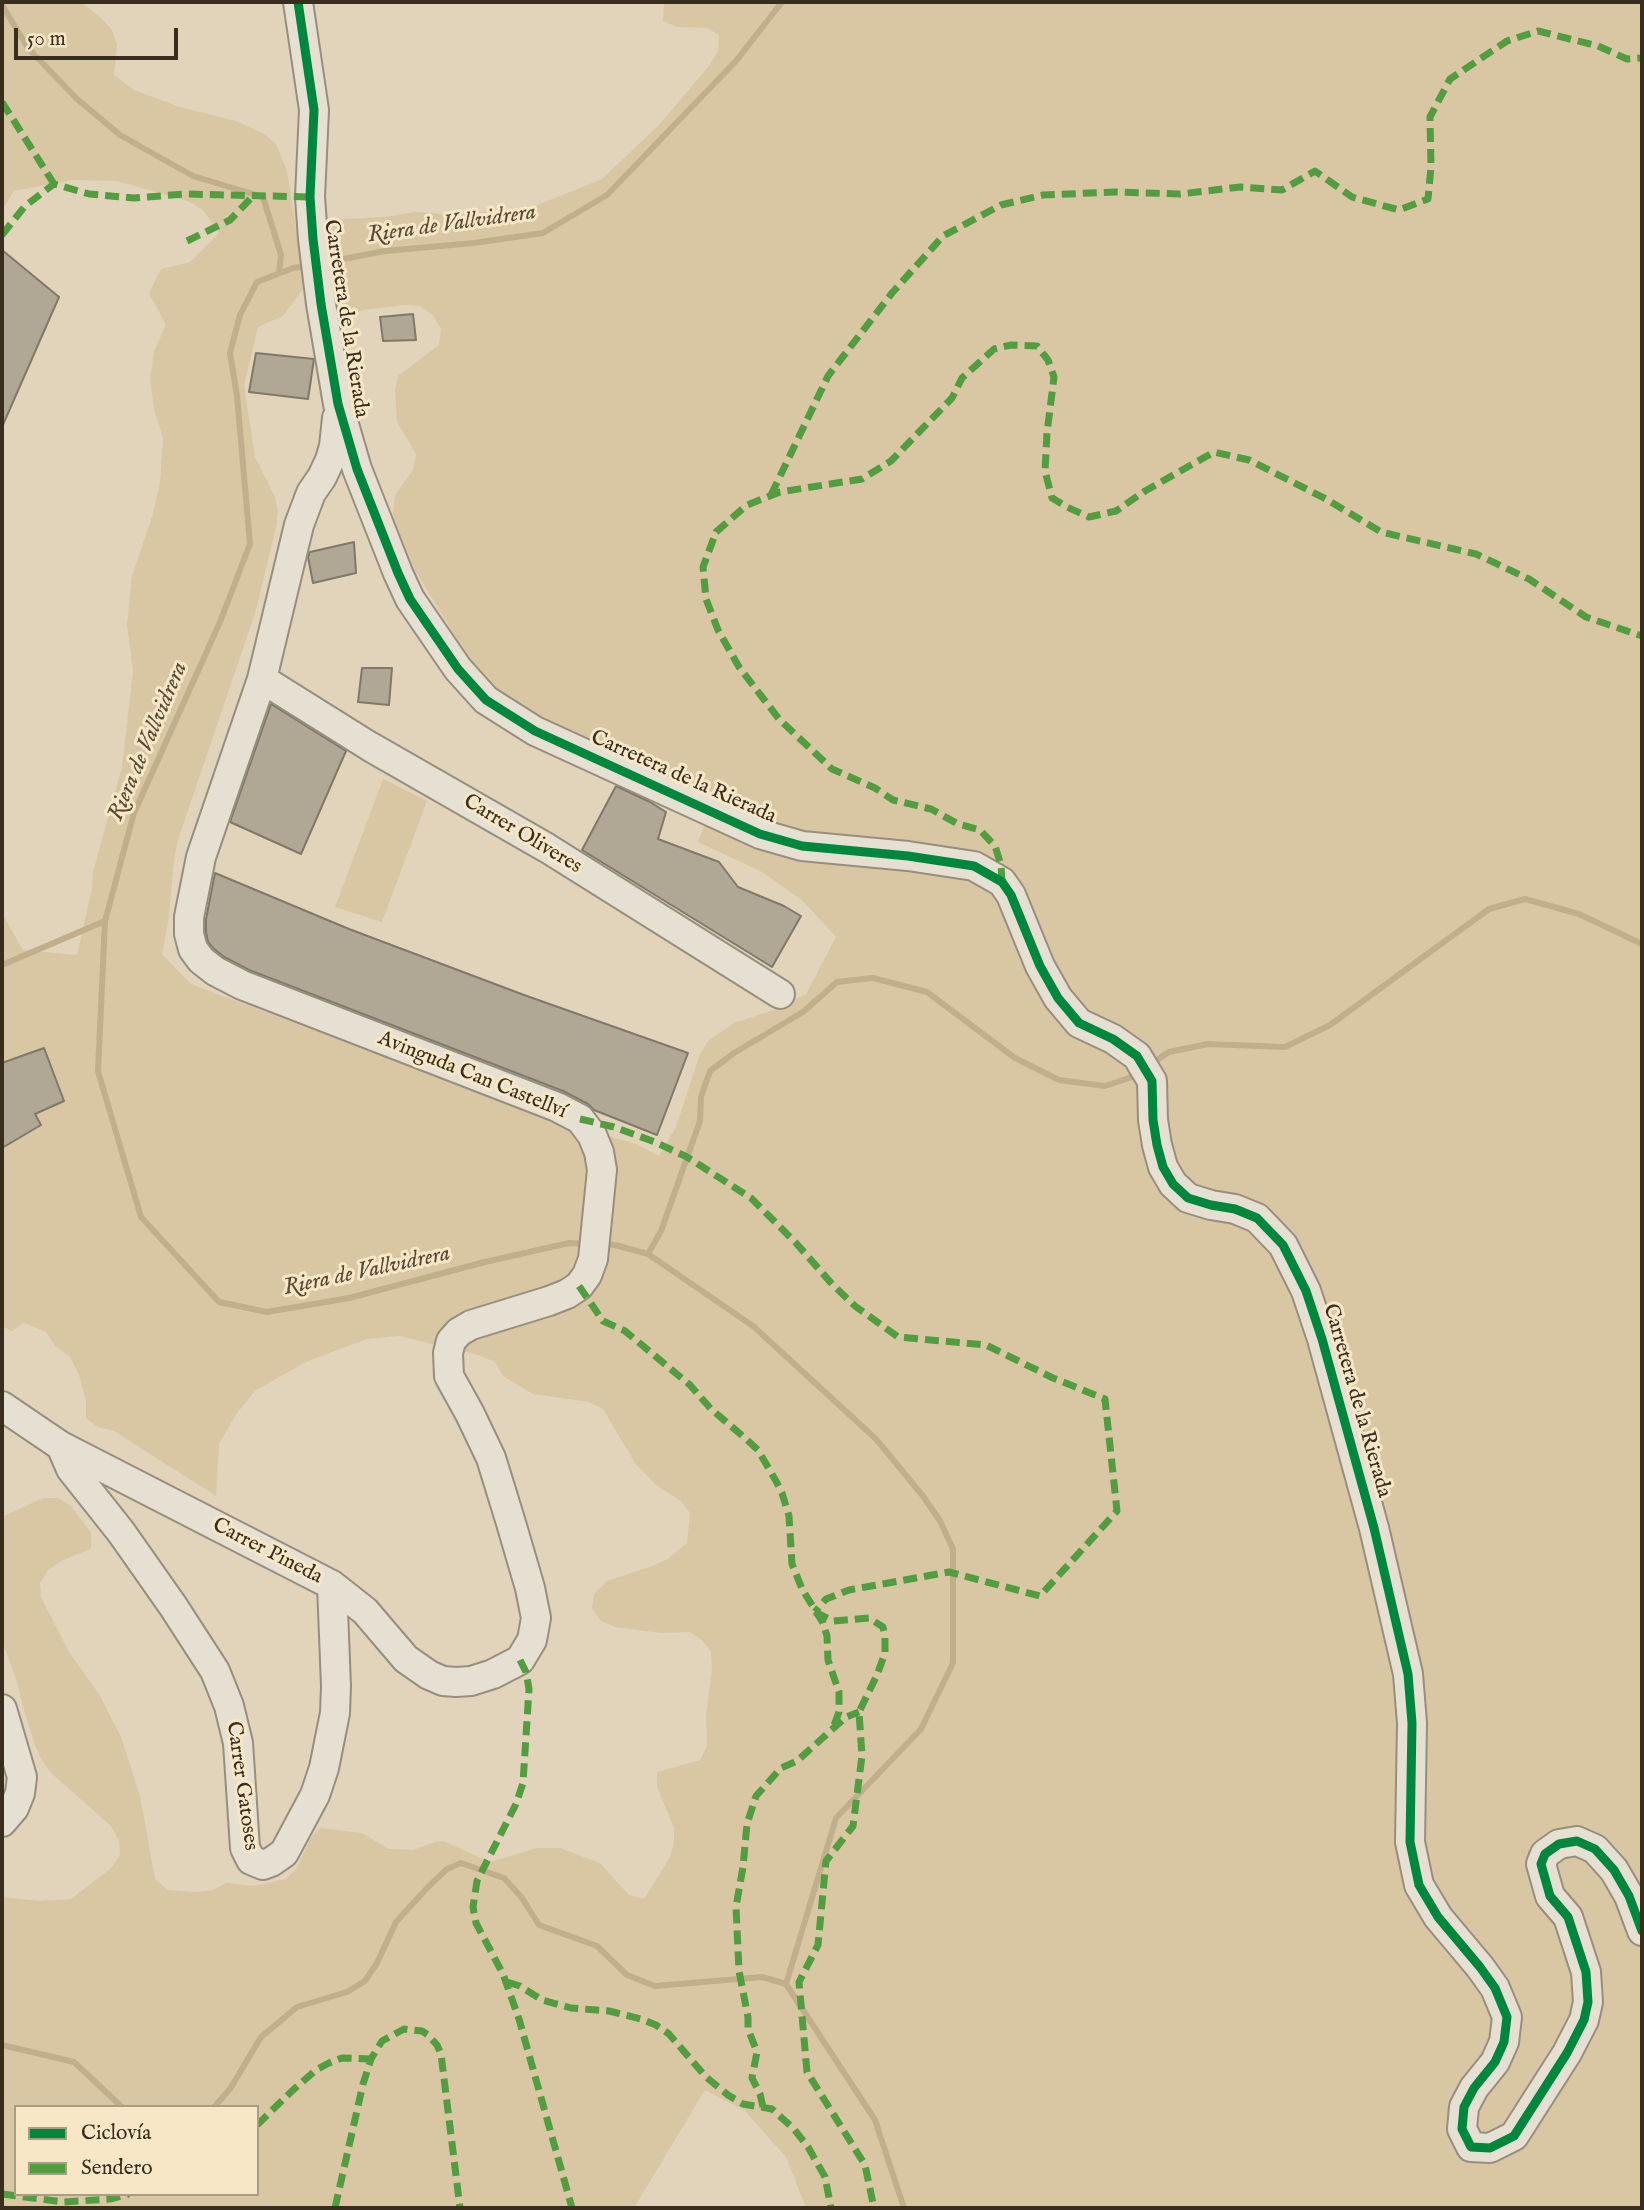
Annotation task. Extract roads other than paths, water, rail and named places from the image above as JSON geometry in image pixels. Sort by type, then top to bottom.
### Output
[{"type":"street","name":"Carretera de la Rierada","points":[[298,2],[314,110],[310,197],[313,239],[338,404],[360,475],[398,573],[410,599],[458,669],[486,700],[523,724],[760,834],[802,846],[908,856],[974,866],[1002,882],[1011,895],[1040,966],[1058,998],[1079,1023],[1138,1056],[1152,1081],[1157,1145],[1163,1167],[1173,1184],[1188,1198],[1235,1209],[1257,1218],[1283,1245],[1306,1291],[1322,1339],[1374,1528],[1408,1674],[1412,1723],[1410,1842],[1419,1885],[1438,1917],[1495,1988],[1507,2017],[1504,2042],[1496,2062],[1474,2088],[1464,2107],[1462,2129],[1471,2147],[1490,2148],[1514,2136],[1567,2053],[1584,2020],[1588,2002],[1586,1972],[1568,1917],[1549,1896],[1541,1864],[1545,1854],[1559,1844],[1577,1841],[1595,1849],[1614,1870],[1629,1896],[1642,1931]]},
{"type":"street","name":"Avinguda Can Castellví","points":[[338,404],[334,446],[299,525],[262,679],[201,857],[189,917],[189,934],[197,956],[215,971],[242,985],[557,1107],[580,1119],[592,1135],[602,1170],[597,1229],[593,1259],[579,1286],[549,1301],[471,1325],[451,1341],[447,1353],[449,1376],[491,1458],[530,1588],[536,1618],[532,1640],[520,1660]]},
{"type":"street","points":[[322,477],[338,468],[360,475]]},
{"type":"street","points":[[308,502],[325,488],[343,484],[360,475]]},
{"type":"street","name":"Carrer Oliveres","points":[[262,679],[369,746],[547,848],[779,994]]},
{"type":"street","name":"Carrer Pineda","points":[[2,1406],[61,1446],[332,1585],[365,1611],[407,1660],[429,1675],[443,1681],[471,1681],[493,1675],[520,1660]]},
{"type":"street","name":"Carrer Gatoses","points":[[61,1446],[71,1469],[121,1532],[215,1671],[229,1706],[237,1743],[245,1848],[251,1860],[263,1865],[284,1853],[315,1795],[324,1768],[335,1713],[332,1585]]},
{"type":"street","points":[[2,1709],[22,1777],[20,1794],[14,1808],[2,1822]]},
{"type":"waterway","name":"Riera de Vallvidrera","points":[[322,263],[385,251],[474,243],[543,233],[607,195],[736,61],[782,2]]},
{"type":"waterway","points":[[2,5],[28,48],[77,99],[120,135],[193,176],[263,197],[281,255],[279,273]]},
{"type":"waterway","name":"Riera de Vallvidrera","points":[[308,266],[293,268],[257,282],[240,315],[230,353],[237,396],[250,544],[220,622],[134,813],[105,921],[98,1071],[141,1217],[219,1302],[267,1312],[349,1298],[569,1243],[587,1244]]},
{"type":"waterway","points":[[1149,1065],[1169,1052],[1208,1044],[1285,1047],[1330,1025],[1489,909],[1525,899],[1579,914],[1642,944]]},
{"type":"waterway","points":[[2,965],[105,921]]},
{"type":"waterway","points":[[648,1254],[661,1231],[700,1121],[701,1097],[710,1071],[734,1053],[803,1012],[837,982],[873,978],[927,992],[1015,1058],[1059,1080],[1105,1086],[1137,1073]]},
{"type":"waterway","name":"Riera de Vallvidrera","points":[[601,1244],[648,1254],[753,1326],[876,1439],[923,1496],[940,1521],[953,1549],[953,1663],[921,1729],[836,1818],[786,1984],[875,2120],[904,2208]]},
{"type":"waterway","points":[[216,2105],[230,2089],[261,2037],[297,2007],[347,1992],[365,1981],[377,1963],[396,1922],[447,1869],[461,1863],[504,1878],[522,1898],[539,1925],[597,1946],[627,1975],[655,1986],[762,1977],[786,1984]]},
{"type":"waterway","points":[[2,2045],[74,2062],[120,2105]]}]
